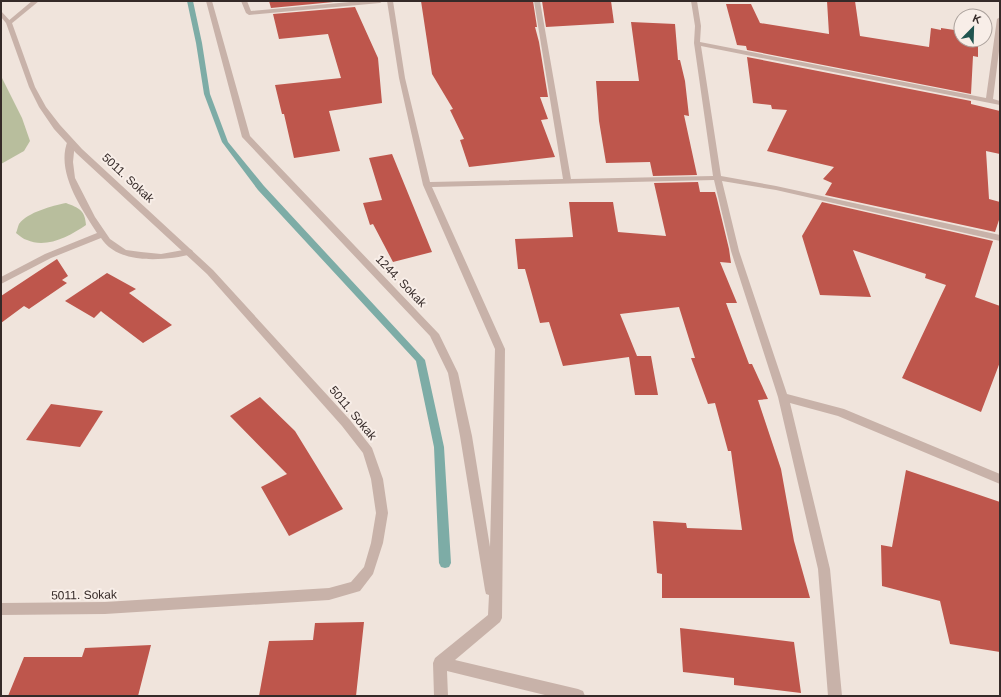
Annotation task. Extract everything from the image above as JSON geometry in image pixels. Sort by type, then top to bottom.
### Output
[{"type":"street","points":[[9,23],[36,1]]},
{"type":"street","name":"1244. Sokak","points":[[209,1],[246,136],[434,334],[453,373],[466,436],[495,618]]},
{"type":"street","points":[[244,1],[249,13],[380,1]]},
{"type":"street","points":[[390,1],[402,78],[427,185],[500,349],[495,618],[440,663]]},
{"type":"street","points":[[537,1],[567,182]]},
{"type":"street","points":[[694,1],[698,26],[697,43],[717,178],[735,251],[783,397],[824,569],[835,696]]},
{"type":"street","name":"5011. Sokak","points":[[1,13],[9,23],[32,88],[46,112],[71,142],[112,182],[210,272],[346,423],[368,451],[377,478],[382,513],[377,543],[369,570],[355,587],[329,594],[105,608],[1,609]]},
{"type":"street","points":[[989,100],[1000,19]]},
{"type":"street","points":[[697,43],[1000,103]]},
{"type":"street","points":[[71,142],[69,162],[71,178],[91,217],[107,242],[123,252],[135,254],[161,257],[189,252]]},
{"type":"street","points":[[427,185],[717,178],[776,188],[1000,238]]},
{"type":"street","points":[[1,281],[48,256],[103,234]]},
{"type":"street","points":[[783,397],[840,412],[1000,479]]},
{"type":"street","points":[[440,663],[441,696]]},
{"type":"street","points":[[440,663],[578,696]]},
{"type":"green space","points":[[1,76],[22,118],[30,141],[24,151],[1,164]]},
{"type":"green space","points":[[66,203],[74,206],[83,213],[86,225],[58,240],[42,243],[24,239],[16,233],[19,224],[28,216],[47,208]]},
{"type":"building","points":[[269,1],[344,1],[271,8]]},
{"type":"building","points":[[421,1],[533,1],[537,27],[535,27],[548,97],[540,97],[548,119],[541,120],[555,157],[469,167],[460,140],[464,139],[450,110],[453,109],[432,74]]},
{"type":"building","points":[[542,1],[611,1],[614,23],[546,27]]},
{"type":"building","points":[[827,1],[855,1],[860,36],[929,47],[931,28],[953,30],[953,48],[978,48],[978,57],[973,56],[971,94],[747,50],[746,46],[737,45],[726,4],[751,4],[760,23],[829,34]]},
{"type":"building","points":[[355,7],[378,58],[382,103],[329,111],[340,151],[294,158],[284,114],[282,114],[275,85],[341,78],[328,34],[279,39],[273,14]]},
{"type":"building","points":[[631,22],[675,24],[678,60],[680,60],[685,81],[689,116],[684,115],[697,175],[653,176],[650,162],[606,163],[599,121],[596,81],[639,81]]},
{"type":"building","points":[[747,57],[971,101],[971,104],[1000,111],[1000,154],[986,151],[989,199],[1000,202],[1000,217],[995,232],[825,195],[832,183],[823,179],[834,167],[767,151],[787,110],[772,109],[771,105],[753,103]]},
{"type":"building","points":[[392,154],[432,252],[393,262],[373,224],[370,225],[363,203],[382,200],[369,158]]},
{"type":"building","points":[[698,182],[700,192],[715,192],[717,199],[731,263],[720,262],[737,303],[726,303],[749,364],[752,364],[768,399],[758,400],[781,469],[794,541],[810,598],[662,598],[662,574],[657,573],[653,521],[686,523],[687,528],[742,530],[731,451],[728,451],[715,403],[708,404],[691,358],[695,358],[679,307],[620,314],[637,356],[651,356],[658,395],[635,395],[629,357],[563,366],[549,322],[540,323],[525,269],[518,269],[515,239],[573,237],[569,202],[613,202],[618,232],[666,236],[654,183]]},
{"type":"building","points":[[822,202],[993,241],[975,297],[1000,306],[1000,362],[981,412],[902,378],[946,285],[925,278],[926,274],[853,250],[871,297],[820,295],[802,236]]},
{"type":"building","points":[[57,259],[68,276],[62,280],[67,283],[29,309],[24,306],[1,323],[1,296]]},
{"type":"building","points":[[107,273],[136,289],[129,293],[172,325],[143,343],[101,311],[94,318],[65,301]]},
{"type":"building","points":[[260,397],[295,431],[343,509],[289,536],[261,487],[287,474],[230,416]]},
{"type":"building","points":[[51,404],[103,411],[80,447],[26,440]]},
{"type":"building","points":[[906,470],[1000,502],[1000,652],[950,644],[940,601],[882,586],[881,545],[892,547]]},
{"type":"building","points":[[364,622],[356,696],[259,696],[269,641],[313,640],[315,623]]},
{"type":"building","points":[[680,628],[794,642],[801,693],[734,685],[734,678],[683,672]]},
{"type":"building","points":[[151,645],[138,696],[8,696],[24,657],[82,657],[85,648]]},
{"type":"waterway","points":[[190,1],[199,43],[207,94],[225,142],[261,188],[420,360],[439,447],[445,563]]}]
